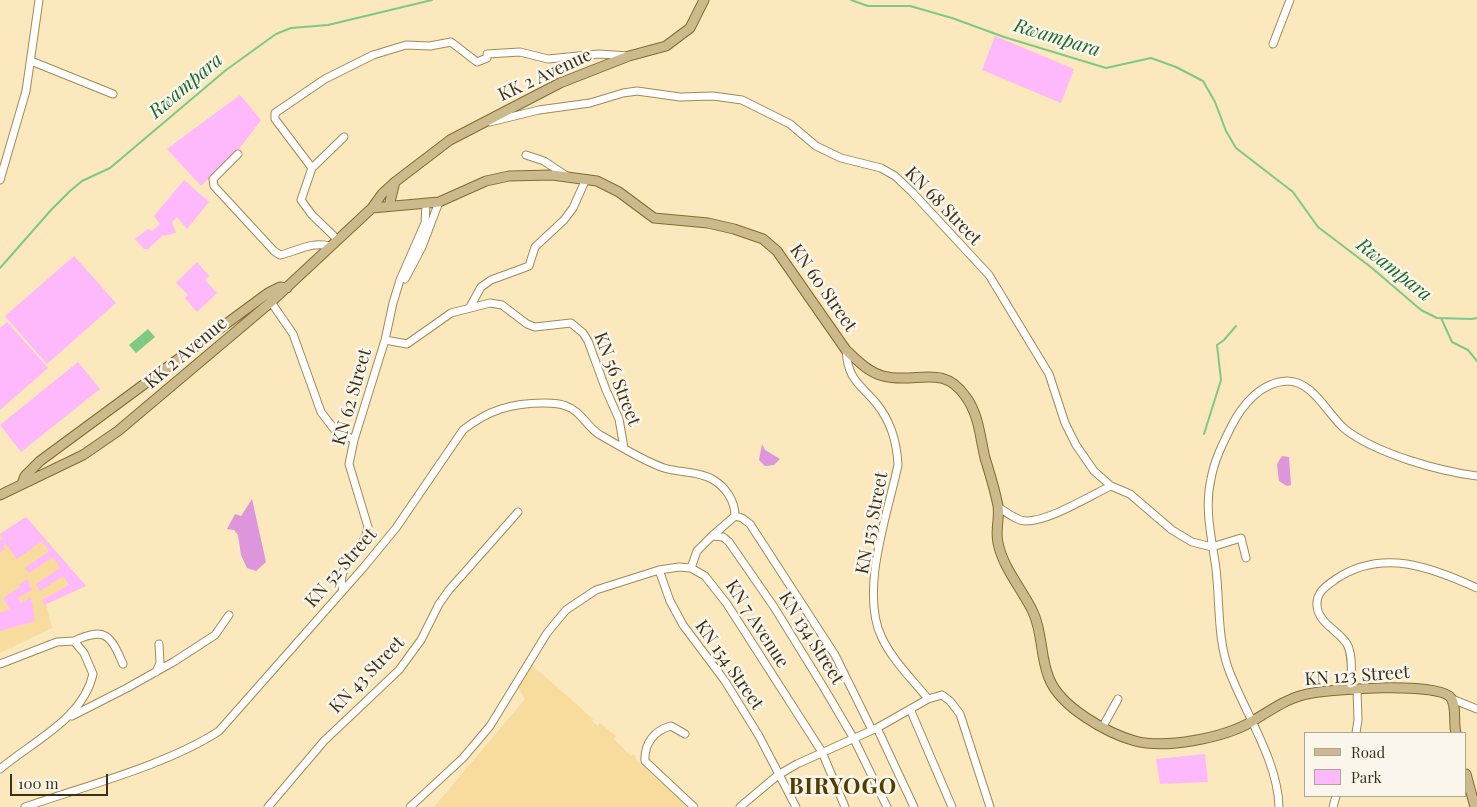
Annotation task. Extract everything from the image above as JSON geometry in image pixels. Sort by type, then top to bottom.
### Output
[{"type":"main road","name":"KK 2 Avenue","points":[[0,495],[83,455],[105,441],[272,302],[372,208],[382,194],[430,153],[475,126],[560,83],[629,56],[666,46],[690,28],[704,0]]},
{"type":"main road","name":"KN 60 Street","points":[[389,206],[439,202],[486,181],[509,176],[526,174],[586,179],[610,187],[654,218],[708,223],[734,229],[771,244],[846,350],[862,365],[880,375],[912,377]]},
{"type":"main road","points":[[372,208],[389,206],[395,182]]},
{"type":"main road","points":[[22,484],[29,471],[40,461],[268,293],[280,287],[286,288]]},
{"type":"main road","name":"KN 123 Street","points":[[912,377],[943,377],[958,387],[970,403],[977,418],[998,507],[998,546],[1038,624],[1048,678],[1061,698],[1102,728],[1135,740],[1160,745],[1194,740],[1251,722],[1270,710],[1304,694],[1354,689],[1435,689],[1447,694],[1452,699]]},
{"type":"main road","points":[[1452,699],[1456,732]]},
{"type":"main road","points":[[1467,778],[1475,807]]},
{"type":"street","points":[[0,180],[26,91],[32,61],[39,0]]},
{"type":"street","points":[[1273,44],[1290,0]]},
{"type":"street","points":[[312,168],[275,119],[275,113],[325,79],[374,55],[406,45],[430,46],[451,42],[477,62],[487,56],[520,52],[548,59],[599,54],[629,56]]},
{"type":"street","points":[[32,61],[113,94]]},
{"type":"street","name":"KN 68 Street","points":[[475,126],[539,110],[590,103],[623,93],[637,91],[680,97],[713,96],[742,100],[790,124],[816,146],[842,158],[881,168],[895,176],[912,192],[988,275],[1049,374],[1065,423],[1076,445],[1094,471],[1111,486],[1121,488],[1139,500],[1181,536],[1192,542],[1212,547]]},
{"type":"street","points":[[337,239],[312,215],[301,200],[312,168],[344,137]]},
{"type":"street","points":[[238,154],[213,179],[214,186],[274,251],[280,255],[309,244],[321,243],[330,246]]},
{"type":"street","points":[[526,155],[544,161],[568,177]]},
{"type":"street","points":[[470,307],[477,290],[486,284],[529,266],[535,246],[564,220],[573,208],[586,179]]},
{"type":"street","name":"KN 62 Street","points":[[396,292],[422,247],[439,202]]},
{"type":"street","name":"KN 62 Street","points":[[343,590],[340,582],[341,573],[366,537],[368,527],[349,464],[354,440],[385,340],[396,292],[425,223],[426,204]]},
{"type":"street","points":[[272,302],[293,334],[321,412],[328,424],[354,440]]},
{"type":"street","name":"KN 56 Street","points":[[385,340],[407,344],[451,313],[490,302],[502,304],[527,324],[534,327],[571,323],[577,327],[588,341],[606,390],[620,419],[624,448]]},
{"type":"street","name":"KN 153 Street","points":[[846,350],[853,378],[887,420],[898,456],[896,474],[876,564],[874,614],[882,638],[889,651],[928,699]]},
{"type":"street","points":[[1279,807],[1270,765],[1229,671],[1224,652],[1212,547],[1208,501],[1211,479],[1225,440],[1242,408],[1252,397],[1268,387],[1286,381],[1298,383],[1308,388],[1334,419],[1364,441],[1416,463],[1441,470],[1477,476]]},
{"type":"street","name":"KN 52 Street","points":[[25,807],[161,759],[206,740],[219,731],[396,528],[463,430],[487,413],[499,408],[523,403],[567,406],[577,412],[589,427],[663,468],[704,475],[713,480],[727,492],[735,510],[735,516]]},
{"type":"street","points":[[998,507],[1018,519],[1033,520],[1111,486]]},
{"type":"street","name":"KN 43 Street","points":[[268,807],[324,741],[398,670],[421,640],[439,604],[449,590],[518,512]]},
{"type":"street","points":[[410,807],[463,758],[490,726],[547,632],[566,610],[596,590],[659,570],[691,568],[697,551],[735,516],[750,524],[821,632],[874,728],[914,807]]},
{"type":"street","name":"KN 134 Street","points":[[712,536],[723,537],[746,563],[854,739],[887,807]]},
{"type":"street","points":[[1212,547],[1238,537],[1242,540],[1246,558]]},
{"type":"street","points":[[1356,732],[1358,720],[1348,646],[1324,622],[1317,608],[1318,596],[1326,585],[1360,566],[1387,561],[1419,565],[1477,588]]},
{"type":"street","name":"KN 7 Avenue","points":[[691,568],[712,583],[727,604],[822,752],[845,807]]},
{"type":"street","name":"KN 154 Street","points":[[659,570],[670,601],[683,625],[725,681],[796,807]]},
{"type":"street","points":[[0,769],[69,717],[156,672],[214,635],[229,615]]},
{"type":"street","points":[[0,664],[57,642],[74,642],[88,635],[99,634],[108,636],[113,641],[123,664]]},
{"type":"street","points":[[69,717],[85,696],[93,674],[84,653],[74,642]]},
{"type":"street","points":[[156,672],[160,663],[158,644]]},
{"type":"street","points":[[740,807],[778,774],[822,752],[854,739],[928,699],[938,696],[946,697],[960,714],[990,807]]},
{"type":"street","points":[[1102,728],[1118,699]]},
{"type":"street","points":[[1452,699],[1477,709]]},
{"type":"street","points":[[910,709],[952,807]]},
{"type":"street","points":[[685,734],[671,726],[652,737],[645,761],[694,807]]},
{"type":"shaded area","points":[[148,329],[155,337],[136,353],[129,345]]},
{"type":"shaded area","points":[[762,444],[765,450],[780,459],[774,465],[765,466],[759,460]]},
{"type":"shaded area","points":[[1282,456],[1289,457],[1291,485],[1287,486],[1279,481],[1277,464]]},
{"type":"shaded area","points":[[252,499],[266,562],[256,571],[247,568],[241,555],[238,535],[234,530],[227,529],[235,514],[241,516]]},
{"type":"shaded area","points":[[26,517],[86,586],[46,604],[52,628],[0,653],[0,534]]},
{"type":"shaded area","points":[[532,665],[593,719],[592,721],[598,726],[600,723],[616,736],[614,739],[631,756],[633,754],[636,756],[636,760],[687,807],[434,807],[525,699],[518,687]]},
{"type":"green space","points":[[995,36],[1074,69],[1061,103],[982,70]]},
{"type":"green space","points":[[240,95],[261,120],[239,149],[201,186],[167,149]]},
{"type":"green space","points":[[184,180],[209,202],[187,229],[177,217],[172,222],[176,233],[162,236],[148,249],[144,249],[135,239],[148,229],[152,231],[160,224],[154,216]]},
{"type":"green space","points":[[74,256],[116,303],[47,364],[5,316]]},
{"type":"green space","points":[[197,262],[209,276],[205,280],[217,293],[197,312],[185,298],[188,295],[176,283]]},
{"type":"green space","points":[[7,322],[48,368],[0,410],[0,328]]},
{"type":"green space","points":[[78,362],[100,389],[21,452],[0,425]]},
{"type":"green space","points":[[26,517],[86,586],[44,605],[42,600],[69,585],[63,576],[40,591],[36,584],[60,568],[53,557],[29,573],[25,568],[49,551],[42,541],[17,559],[6,544],[3,546],[5,549],[0,552],[0,541],[3,538],[0,534]]},
{"type":"green space","points":[[27,579],[32,590],[18,598],[21,603],[31,597],[35,621],[0,631],[0,613],[10,609],[3,598],[20,587],[19,584]]},
{"type":"green space","points":[[1205,754],[1208,782],[1160,784],[1156,759]]},
{"type":"waterway","name":"Rwampara","points":[[0,268],[70,191],[82,181],[110,168],[226,70],[276,34],[291,28],[328,25],[432,0]]},
{"type":"waterway","name":"Rwampara","points":[[851,0],[868,6],[910,6],[1106,68],[1151,58],[1176,67],[1203,81],[1236,148],[1293,192],[1318,227],[1372,268],[1421,310],[1437,318],[1477,318]]},
{"type":"waterway","points":[[1441,318],[1452,342],[1468,350],[1477,361]]},
{"type":"waterway","points":[[1204,434],[1221,380],[1217,345],[1236,326]]},
{"type":"district","name":"BIRYOGO","points":[[843,787]]}]
